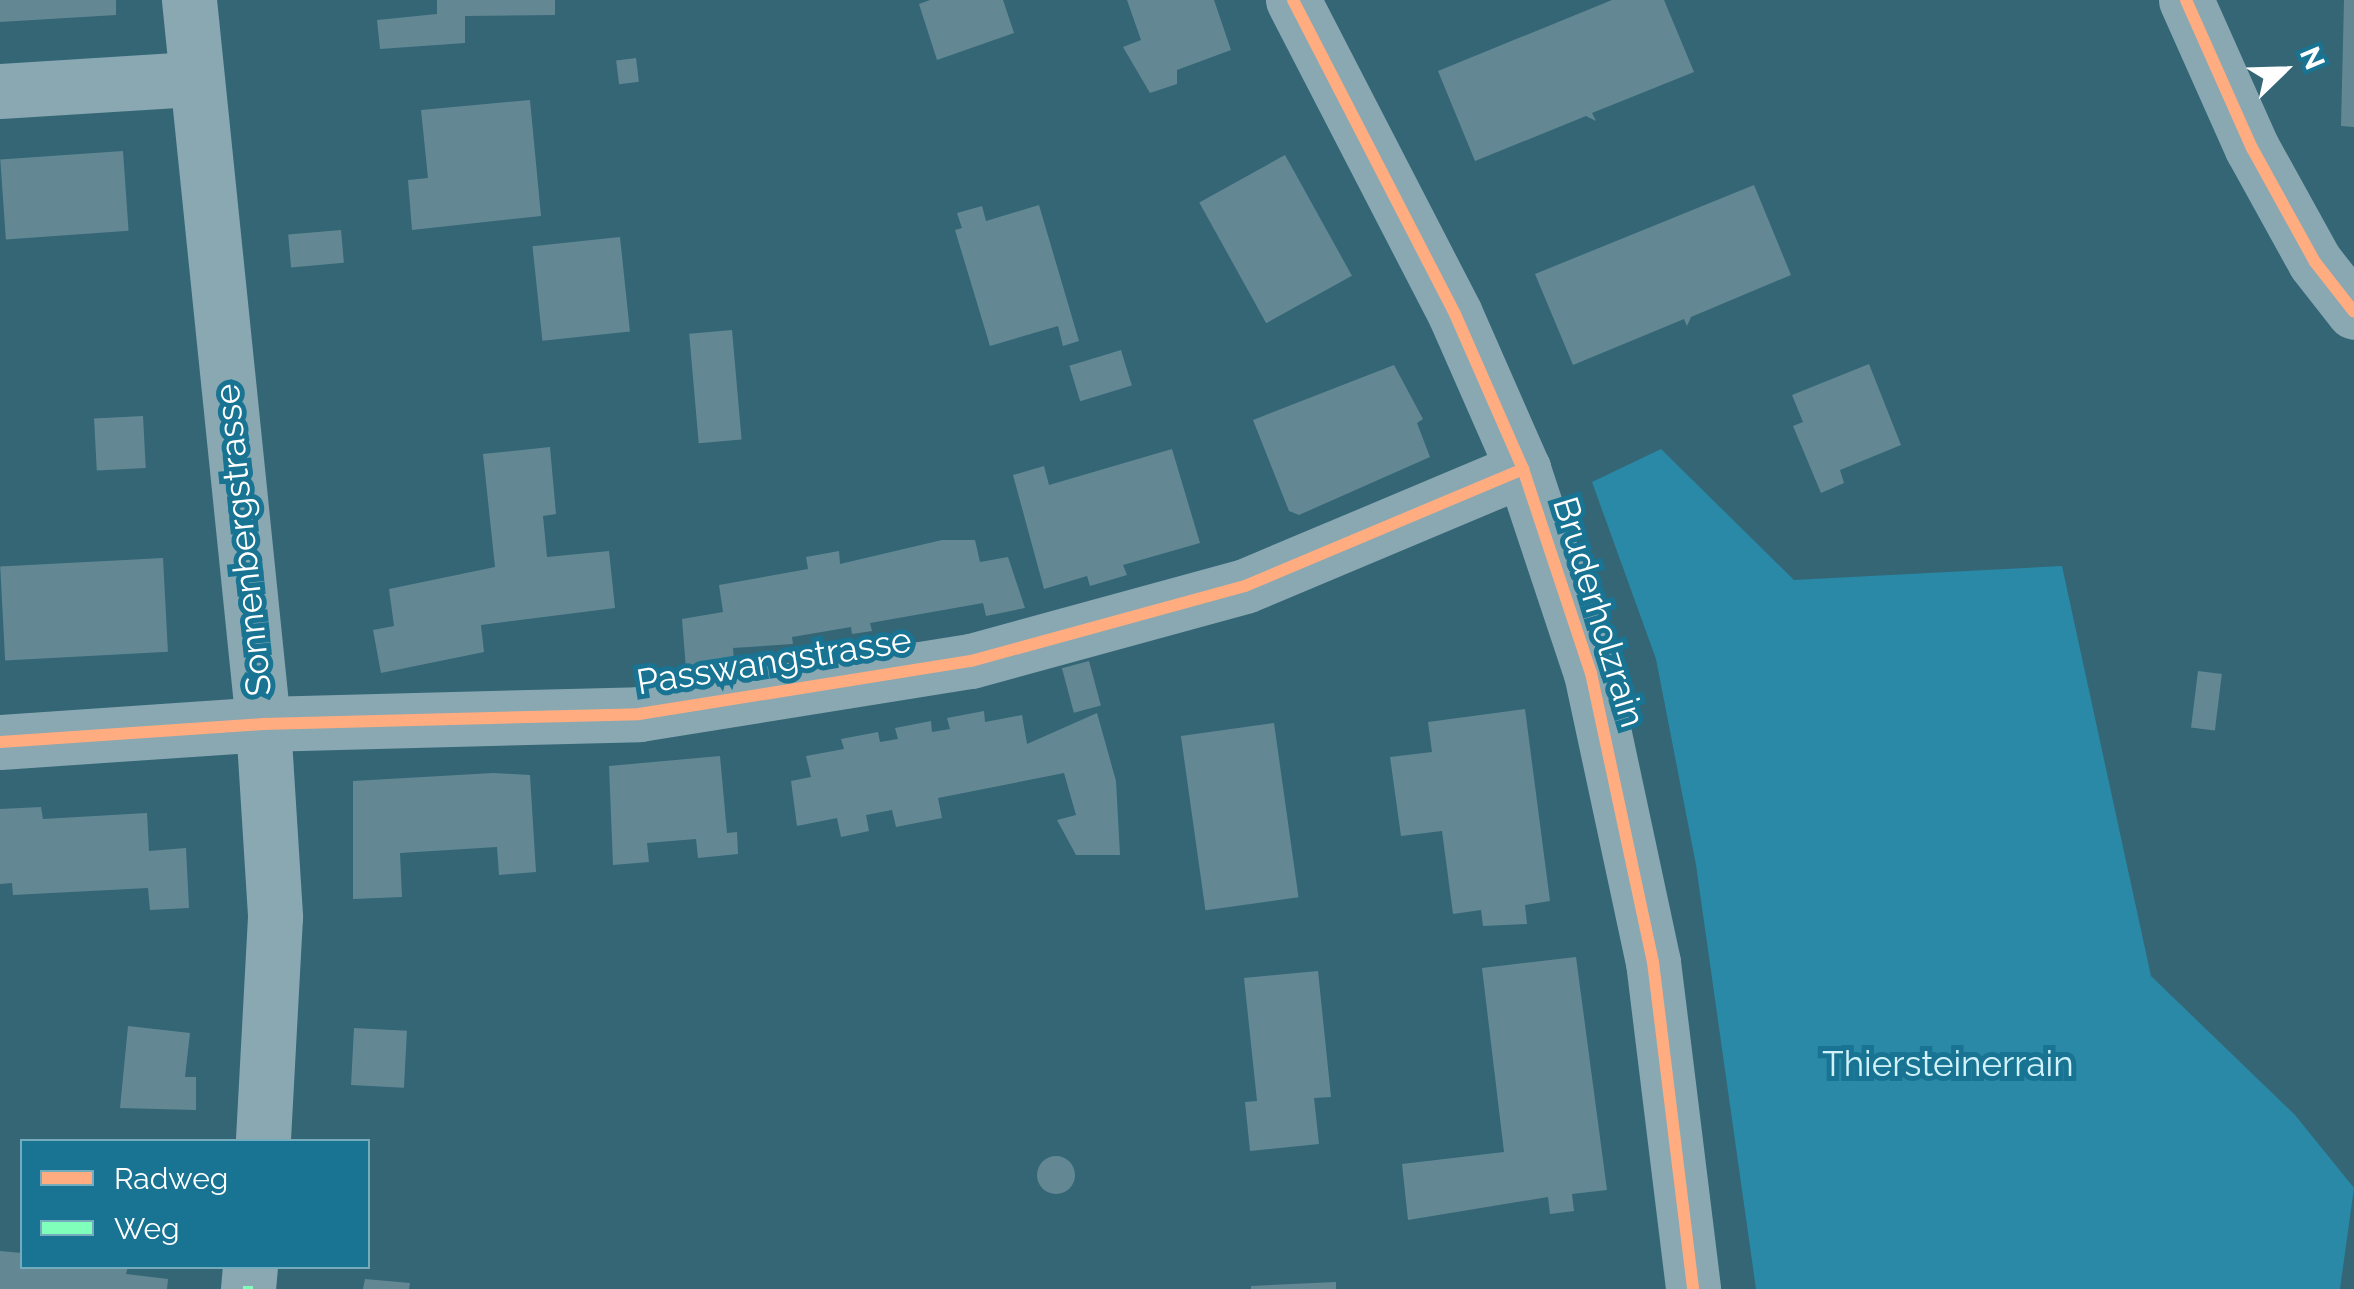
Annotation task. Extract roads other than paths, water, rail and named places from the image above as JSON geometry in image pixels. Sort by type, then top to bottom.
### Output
[{"type":"street","name":"Sonnenbergstrasse","points":[[189,0],[192,79],[263,724],[275,917],[263,1139]]},
{"type":"street","name":"Bruderholzrain","points":[[1293,0],[1454,314],[1523,469],[1623,799],[1653,962],[1693,1289]]},
{"type":"street","points":[[2186,0],[2252,148],[2314,262],[2354,312]]},
{"type":"street","points":[[0,90],[192,79]]},
{"type":"street","name":"Passwangstrasse","points":[[0,742],[263,724],[639,714],[971,661],[1245,586],[1523,469]]},
{"type":"park label","name":"Thiersteinerrain","points":[[1948,1064]]}]
